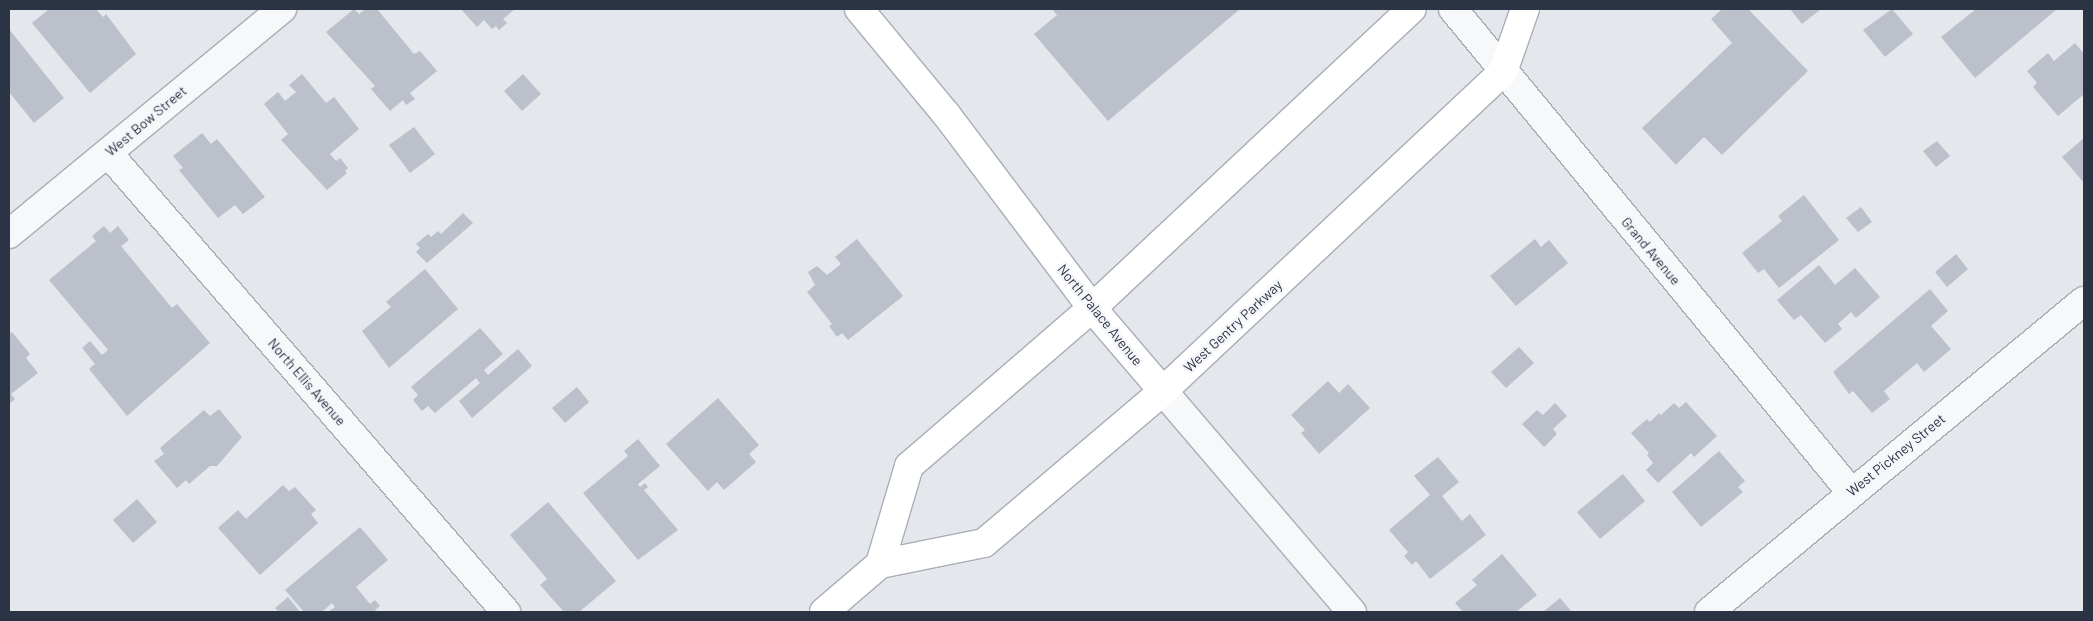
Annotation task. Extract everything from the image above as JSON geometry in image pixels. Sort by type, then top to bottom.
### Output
[{"type":"main road","name":"North Palace Avenue","points":[[859,9],[946,114],[1092,308],[1163,391]]},
{"type":"main road","points":[[880,564],[909,466],[1092,308],[1412,9]]},
{"type":"main road","name":"West Gentry Parkway","points":[[824,612],[880,564],[984,544],[1163,391],[1503,72],[1525,9]]},
{"type":"street","name":"West Bow Street","points":[[9,234],[282,9]]},
{"type":"street","name":"Grand Avenue","points":[[1453,9],[1851,492]]},
{"type":"street","name":"North Ellis Avenue","points":[[108,153],[506,612]]},
{"type":"street","name":"West Pickney Street","points":[[1709,612],[2084,300]]},
{"type":"street","name":"North Palace Avenue","points":[[1163,391],[1352,612]]},
{"type":"building","points":[[49,9],[96,9],[103,17],[106,14],[136,54],[90,93],[32,23]]},
{"type":"building","points":[[354,9],[359,14],[366,9],[377,9],[414,54],[420,51],[437,71],[410,93],[415,99],[406,105],[403,100],[390,111],[371,89],[375,86],[326,32]]},
{"type":"building","points":[[461,9],[515,9],[503,19],[507,23],[499,30],[496,26],[492,29],[484,20],[477,27]]},
{"type":"building","points":[[1052,9],[1240,9],[1108,121],[1034,34],[1057,15]]},
{"type":"building","points":[[1722,9],[1748,9],[1808,71],[1722,155],[1704,137],[1676,165],[1642,128],[1732,43],[1711,19]]},
{"type":"building","points":[[1790,9],[1821,9],[1802,24]]},
{"type":"building","points":[[1892,9],[1913,34],[1885,57],[1863,30]]},
{"type":"building","points":[[1976,9],[2057,9],[1975,78],[1941,37]]},
{"type":"building","points":[[9,29],[64,98],[34,123],[9,92]]},
{"type":"building","points":[[2075,43],[2084,54],[2084,94],[2058,116],[2033,87],[2037,83],[2027,71],[2048,53],[2054,61]]},
{"type":"building","points":[[302,74],[326,103],[334,97],[359,129],[330,154],[336,161],[340,158],[348,168],[345,171],[347,173],[327,190],[281,140],[288,134],[264,104],[278,92],[285,101],[296,92],[289,85]]},
{"type":"building","points":[[523,74],[541,94],[522,111],[504,91]]},
{"type":"building","points":[[414,127],[435,154],[410,173],[389,145]]},
{"type":"building","points":[[202,133],[211,144],[217,139],[265,197],[243,214],[235,205],[218,218],[179,170],[183,168],[173,156]]},
{"type":"building","points":[[2084,138],[2084,183],[2062,157]]},
{"type":"building","points":[[1937,141],[1950,156],[1936,167],[1923,151]]},
{"type":"building","points":[[1804,195],[1839,240],[1779,288],[1764,269],[1758,273],[1742,253],[1782,221],[1778,216]]},
{"type":"building","points":[[1861,207],[1872,222],[1858,232],[1846,218]]},
{"type":"building","points":[[463,213],[473,223],[427,263],[416,252],[420,248],[416,244],[428,234],[431,237],[438,231],[441,234]]},
{"type":"building","points":[[104,226],[110,233],[118,226],[129,240],[121,246],[172,308],[177,304],[210,343],[127,416],[89,369],[95,364],[82,348],[90,341],[102,355],[108,350],[49,280],[96,241],[92,236]]},
{"type":"building","points":[[857,239],[903,296],[848,340],[842,333],[837,337],[829,326],[832,324],[807,292],[815,285],[808,272],[817,266],[827,275],[841,264],[835,257]]},
{"type":"building","points":[[1535,239],[1541,247],[1549,240],[1568,263],[1516,306],[1490,276]]},
{"type":"building","points":[[1956,254],[1968,269],[1947,287],[1935,272]]},
{"type":"building","points":[[1819,265],[1835,285],[1855,268],[1880,297],[1856,318],[1851,312],[1838,324],[1842,329],[1825,343],[1801,315],[1794,320],[1777,300]]},
{"type":"building","points":[[425,269],[458,309],[389,368],[362,331],[391,307],[386,302]]},
{"type":"building","points":[[1930,289],[1948,311],[1931,326],[1951,349],[1924,372],[1917,363],[1884,391],[1890,399],[1872,413],[1853,391],[1849,394],[1833,372]]},
{"type":"building","points":[[480,328],[503,354],[484,370],[488,375],[518,349],[532,366],[472,418],[459,401],[480,383],[476,378],[435,413],[428,406],[422,411],[413,400],[418,395],[411,387]]},
{"type":"building","points":[[12,332],[30,354],[26,358],[38,373],[11,394],[15,399],[9,404],[9,334]]},
{"type":"building","points":[[1519,347],[1534,363],[1506,388],[1491,372]]},
{"type":"building","points":[[1328,381],[1339,393],[1348,384],[1370,408],[1319,454],[1301,433],[1305,430],[1291,415]]},
{"type":"building","points":[[577,387],[589,402],[565,423],[552,408]]},
{"type":"building","points":[[718,398],[759,445],[749,454],[756,462],[724,490],[717,482],[708,491],[666,444]]},
{"type":"building","points":[[1686,402],[1717,436],[1694,457],[1691,453],[1658,483],[1646,470],[1653,463],[1647,455],[1649,453],[1631,433],[1647,419],[1650,422],[1659,413],[1661,415],[1674,403],[1679,408]]},
{"type":"building","points":[[1555,403],[1567,416],[1553,429],[1557,434],[1544,447],[1522,424],[1537,410],[1543,415]]},
{"type":"building","points":[[219,409],[242,437],[217,466],[210,466],[189,484],[186,480],[177,488],[154,461],[164,454],[160,448],[204,410],[210,416]]},
{"type":"building","points":[[638,439],[660,466],[638,484],[640,487],[645,483],[648,487],[644,490],[678,530],[638,560],[583,493],[628,456],[624,451]]},
{"type":"building","points":[[1719,451],[1745,481],[1738,487],[1743,492],[1701,527],[1672,492]]},
{"type":"building","points":[[1438,457],[1459,482],[1442,496],[1462,521],[1470,514],[1486,535],[1430,579],[1416,561],[1412,565],[1404,556],[1408,552],[1389,530],[1430,495],[1414,476]]},
{"type":"building","points":[[1623,474],[1645,501],[1600,539],[1577,512]]},
{"type":"building","points":[[283,485],[289,491],[295,487],[316,510],[311,514],[318,523],[260,575],[218,528],[238,510],[246,519]]},
{"type":"building","points":[[137,499],[157,522],[133,543],[113,520]]},
{"type":"building","points":[[548,502],[616,581],[579,612],[564,612],[540,585],[547,579],[510,535]]},
{"type":"building","points":[[360,527],[388,560],[356,587],[370,604],[375,600],[380,606],[375,610],[377,612],[328,612],[335,607],[332,603],[322,612],[304,612],[285,590]]},
{"type":"building","points":[[1502,554],[1537,595],[1516,612],[1463,612],[1455,603],[1477,585],[1472,580]]},
{"type":"building","points":[[288,597],[300,612],[279,612],[275,608]]},
{"type":"building","points":[[1560,598],[1572,612],[1543,612]]}]
